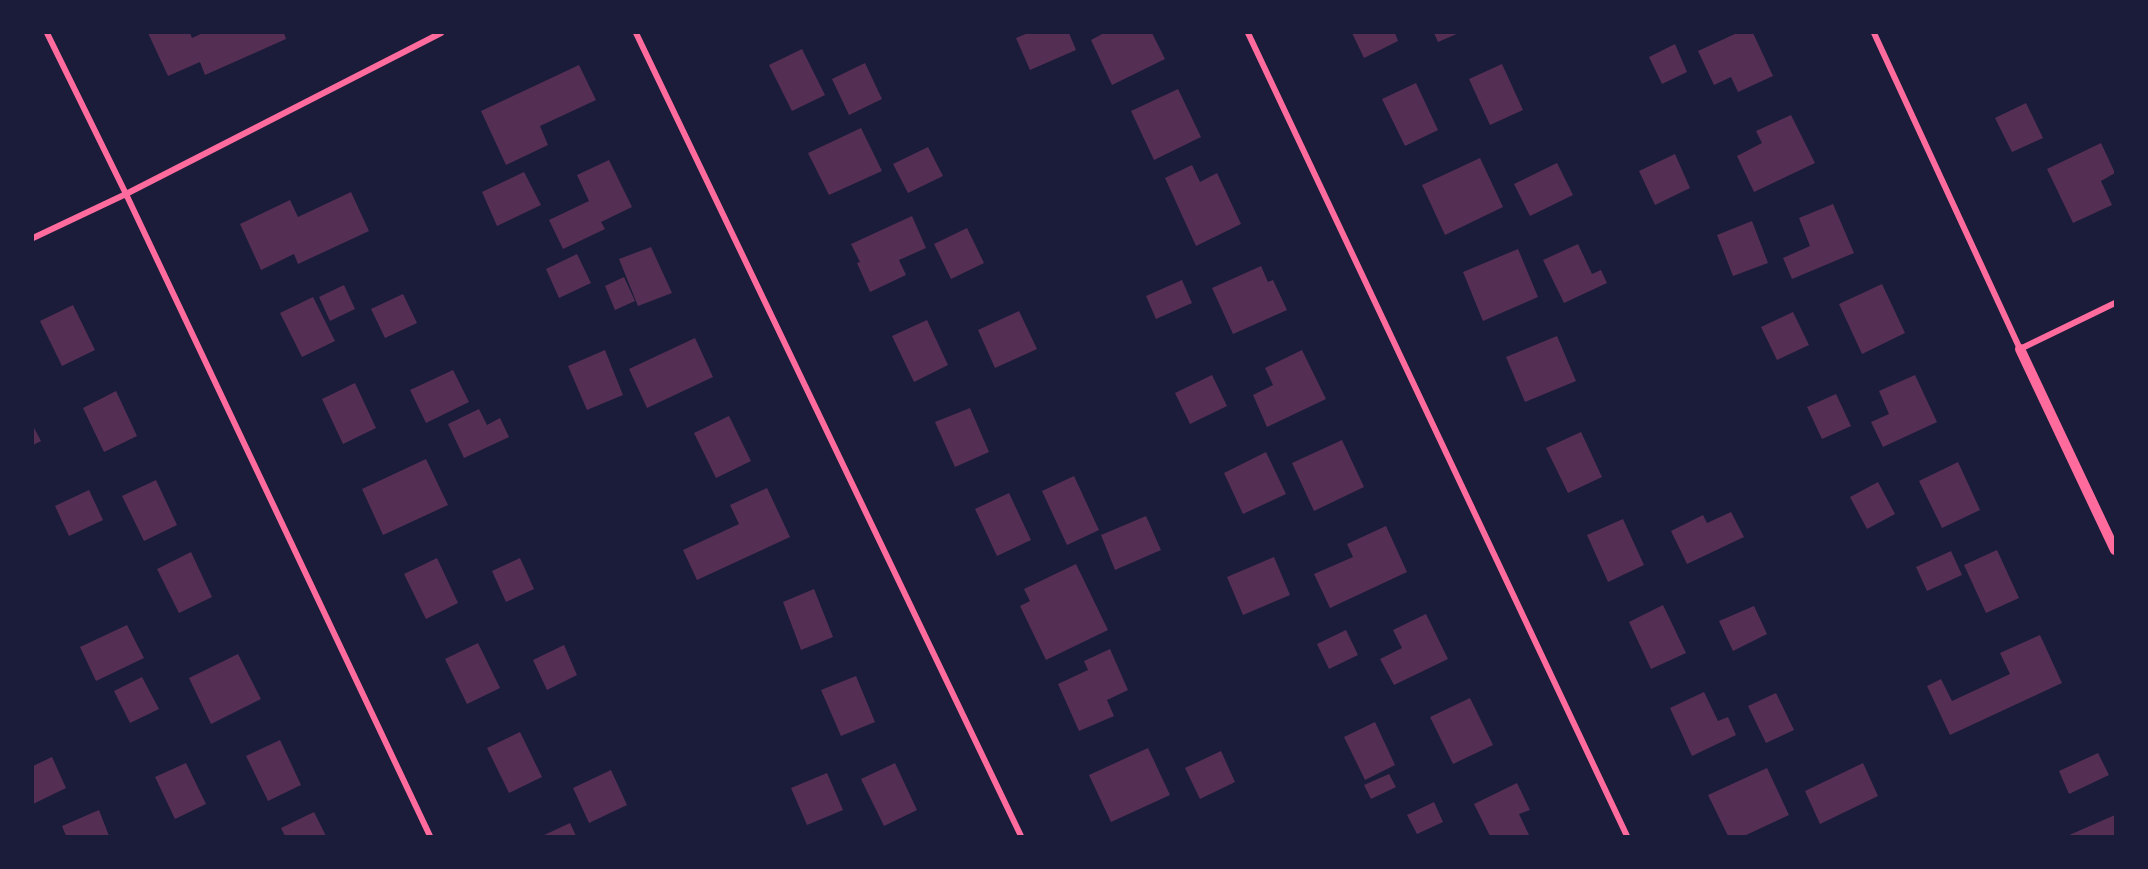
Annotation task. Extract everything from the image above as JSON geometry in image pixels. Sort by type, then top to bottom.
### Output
[{"type":"street","points":[[47,33],[126,194],[430,836]]},
{"type":"street","points":[[33,238],[126,194],[441,33]]},
{"type":"street","points":[[636,33],[1021,836]]},
{"type":"street","points":[[1248,33],[1627,836]]},
{"type":"street","points":[[1874,33],[2115,550]]},
{"type":"street","points":[[2020,349],[2115,303]]},
{"type":"building","points":[[148,33],[190,33],[192,38],[203,33],[284,33],[286,39],[205,75],[200,62],[168,76]]},
{"type":"building","points":[[1028,33],[1069,33],[1076,50],[1030,70],[1016,38]]},
{"type":"building","points":[[1104,33],[1152,33],[1165,59],[1112,85],[1091,40]]},
{"type":"building","points":[[1352,33],[1395,33],[1398,41],[1364,58]]},
{"type":"building","points":[[1434,33],[1459,33],[1438,42]]},
{"type":"building","points":[[1737,33],[1753,33],[1773,76],[1738,92],[1731,77],[1714,85],[1698,51]]},
{"type":"building","points":[[1675,44],[1687,72],[1662,84],[1649,57]]},
{"type":"building","points":[[802,49],[825,95],[792,111],[769,65]]},
{"type":"building","points":[[865,63],[882,99],[849,115],[832,79]]},
{"type":"building","points":[[1502,64],[1523,110],[1490,125],[1469,79]]},
{"type":"building","points":[[579,65],[596,100],[540,126],[548,145],[506,165],[481,111]]},
{"type":"building","points":[[1416,83],[1438,130],[1405,146],[1382,99]]},
{"type":"building","points":[[1178,89],[1201,137],[1154,160],[1131,111]]},
{"type":"building","points":[[2026,103],[2043,138],[2012,152],[1995,118]]},
{"type":"building","points":[[1791,115],[1815,163],[1754,192],[1737,156],[1762,143],[1756,131]]},
{"type":"building","points":[[861,128],[882,171],[829,195],[808,153]]},
{"type":"building","points":[[2101,143],[2115,173],[2101,181],[2112,205],[2073,223],[2047,169]]},
{"type":"building","points":[[928,147],[943,176],[908,193],[893,164]]},
{"type":"building","points":[[1675,154],[1690,188],[1655,205],[1639,171]]},
{"type":"building","points":[[1480,158],[1503,207],[1445,235],[1422,185]]},
{"type":"building","points":[[609,160],[632,207],[601,222],[605,229],[563,249],[549,220],[589,201],[577,175]]},
{"type":"building","points":[[1557,163],[1573,195],[1530,216],[1514,184]]},
{"type":"building","points":[[1192,165],[1200,182],[1217,173],[1241,224],[1196,246],[1165,178]]},
{"type":"building","points":[[524,172],[541,205],[497,226],[482,192]]},
{"type":"building","points":[[351,192],[369,231],[298,264],[294,254],[261,270],[240,224],[290,200],[298,217]]},
{"type":"building","points":[[1833,204],[1854,253],[1792,279],[1783,258],[1810,246],[1799,218]]},
{"type":"building","points":[[912,216],[926,248],[899,260],[906,275],[870,292],[851,244]]},
{"type":"building","points":[[1752,221],[1768,263],[1733,276],[1717,235]]},
{"type":"building","points":[[967,228],[984,263],[951,279],[934,244]]},
{"type":"building","points":[[1578,244],[1592,274],[1601,270],[1607,283],[1564,303],[1543,260]]},
{"type":"building","points":[[651,247],[672,293],[638,306],[619,259]]},
{"type":"building","points":[[1518,249],[1538,297],[1483,321],[1463,272]]},
{"type":"building","points":[[577,254],[591,283],[559,298],[546,269]]},
{"type":"building","points":[[1261,266],[1268,282],[1273,280],[1287,310],[1233,334],[1212,288]]},
{"type":"building","points":[[624,277],[635,301],[615,310],[605,286]]},
{"type":"building","points":[[1182,280],[1192,303],[1156,319],[1146,296]]},
{"type":"building","points":[[1882,284],[1905,333],[1862,354],[1839,304]]},
{"type":"building","points":[[344,285],[355,309],[330,321],[319,297]]},
{"type":"building","points":[[403,294],[417,323],[385,338],[371,309]]},
{"type":"building","points":[[313,297],[335,341],[302,357],[280,313]]},
{"type":"building","points":[[73,305],[95,350],[62,366],[40,321]]},
{"type":"building","points":[[1019,311],[1037,349],[995,368],[978,330]]},
{"type":"building","points":[[1793,312],[1809,345],[1777,360],[1761,327]]},
{"type":"building","points":[[927,320],[948,365],[914,382],[892,336]]},
{"type":"building","points":[[1557,336],[1576,381],[1525,402],[1506,357]]},
{"type":"building","points":[[695,338],[713,377],[647,408],[629,369]]},
{"type":"building","points":[[605,350],[623,395],[587,410],[568,366]]},
{"type":"building","points":[[1302,350],[1326,399],[1267,427],[1253,395],[1273,385],[1265,368]]},
{"type":"building","points":[[453,370],[469,402],[426,423],[410,390]]},
{"type":"building","points":[[1212,375],[1227,406],[1190,424],[1175,393]]},
{"type":"building","points":[[1915,375],[1937,422],[1883,447],[1871,422],[1889,414],[1879,391]]},
{"type":"building","points":[[355,383],[376,428],[343,444],[322,399]]},
{"type":"building","points":[[116,391],[137,436],[104,452],[83,408]]},
{"type":"building","points":[[1836,394],[1851,426],[1822,439],[1807,407]]},
{"type":"building","points":[[970,408],[989,452],[955,467],[935,422]]},
{"type":"building","points":[[479,409],[487,425],[500,418],[509,437],[464,458],[448,424]]},
{"type":"building","points":[[729,416],[751,461],[716,478],[694,433]]},
{"type":"building","points":[[33,426],[41,441],[33,445]]},
{"type":"building","points":[[1581,432],[1602,477],[1568,493],[1546,448]]},
{"type":"building","points":[[1342,440],[1364,487],[1314,511],[1292,463]]},
{"type":"building","points":[[1266,452],[1286,494],[1243,514],[1224,473]]},
{"type":"building","points":[[426,459],[448,505],[383,535],[362,489]]},
{"type":"building","points":[[1958,462],[1980,510],[1942,528],[1919,481]]},
{"type":"building","points":[[1074,476],[1099,530],[1067,545],[1042,491]]},
{"type":"building","points":[[156,480],[177,525],[144,541],[122,496]]},
{"type":"building","points":[[1878,482],[1895,514],[1867,529],[1850,497]]},
{"type":"building","points":[[767,488],[790,537],[697,580],[683,550],[739,524],[730,505]]},
{"type":"building","points":[[89,490],[103,520],[69,536],[55,506]]},
{"type":"building","points":[[1009,493],[1031,540],[997,556],[975,509]]},
{"type":"building","points":[[1731,512],[1744,537],[1687,564],[1671,531],[1703,515],[1707,523]]},
{"type":"building","points":[[1146,516],[1161,550],[1115,570],[1101,535]]},
{"type":"building","points":[[1623,519],[1644,565],[1608,582],[1587,535]]},
{"type":"building","points":[[1386,526],[1407,572],[1330,608],[1314,574],[1353,557],[1347,544]]},
{"type":"building","points":[[1997,550],[2019,598],[1986,613],[1964,565]]},
{"type":"building","points":[[1951,551],[1962,575],[1927,591],[1916,567]]},
{"type":"building","points":[[191,552],[212,597],[179,613],[157,569]]},
{"type":"building","points":[[1274,557],[1290,595],[1243,615],[1227,577]]},
{"type":"building","points":[[437,558],[458,603],[426,619],[404,574]]},
{"type":"building","points":[[520,558],[534,589],[506,602],[492,571]]},
{"type":"building","points":[[1076,564],[1108,630],[1046,660],[1020,606],[1030,601],[1024,589]]},
{"type":"building","points":[[814,589],[833,637],[801,650],[783,602]]},
{"type":"building","points":[[1663,605],[1686,653],[1651,669],[1629,622]]},
{"type":"building","points":[[1754,606],[1767,634],[1733,651],[1719,621]]},
{"type":"building","points":[[1426,614],[1448,659],[1394,685],[1380,659],[1402,648],[1393,630]]},
{"type":"building","points":[[127,625],[144,658],[96,681],[80,647]]},
{"type":"building","points":[[1346,630],[1358,655],[1329,669],[1317,644]]},
{"type":"building","points":[[2040,635],[2062,683],[1950,735],[1927,686],[1941,679],[1952,701],[2010,674],[2000,653]]},
{"type":"building","points":[[478,643],[500,688],[467,704],[445,659]]},
{"type":"building","points":[[564,645],[577,675],[547,690],[533,660]]},
{"type":"building","points":[[1110,649],[1128,690],[1107,700],[1114,716],[1079,731],[1058,684],[1088,670],[1084,661]]},
{"type":"building","points":[[238,654],[261,699],[211,724],[189,678]]},
{"type":"building","points":[[856,676],[875,722],[841,736],[821,690]]},
{"type":"building","points":[[142,677],[159,709],[130,723],[114,691]]},
{"type":"building","points":[[1704,692],[1718,721],[1728,717],[1736,735],[1692,756],[1670,708]]},
{"type":"building","points":[[1776,693],[1794,730],[1766,743],[1748,706]]},
{"type":"building","points":[[1470,698],[1493,745],[1453,764],[1430,717]]},
{"type":"building","points":[[1375,722],[1395,765],[1365,780],[1344,737]]},
{"type":"building","points":[[520,732],[542,777],[509,793],[487,748]]},
{"type":"building","points":[[280,740],[301,785],[268,801],[246,756]]},
{"type":"building","points":[[1148,748],[1170,795],[1111,822],[1089,775]]},
{"type":"building","points":[[1221,751],[1235,782],[1200,799],[1185,768]]},
{"type":"building","points":[[2098,753],[2109,775],[2069,794],[2059,771]]},
{"type":"building","points":[[52,757],[66,788],[33,804],[33,766]]},
{"type":"building","points":[[186,763],[206,804],[175,819],[155,777]]},
{"type":"building","points":[[895,763],[917,810],[884,826],[861,779]]},
{"type":"building","points":[[1863,763],[1878,796],[1820,824],[1805,791]]},
{"type":"building","points":[[1767,768],[1789,815],[1744,836],[1728,836],[1708,795]]},
{"type":"building","points":[[611,770],[627,805],[589,823],[573,788]]},
{"type":"building","points":[[827,773],[843,810],[807,825],[791,788]]},
{"type":"building","points":[[1389,774],[1396,787],[1371,799],[1364,785]]},
{"type":"building","points":[[1517,783],[1530,810],[1519,814],[1529,835],[1490,836],[1474,804]]},
{"type":"building","points":[[1434,802],[1443,822],[1417,834],[1407,815]]},
{"type":"building","points":[[99,810],[109,836],[66,836],[62,826]]},
{"type":"building","points":[[314,812],[326,836],[285,836],[281,828]]},
{"type":"building","points":[[2115,815],[2115,836],[2067,836]]},
{"type":"building","points":[[570,823],[576,836],[542,836]]}]
